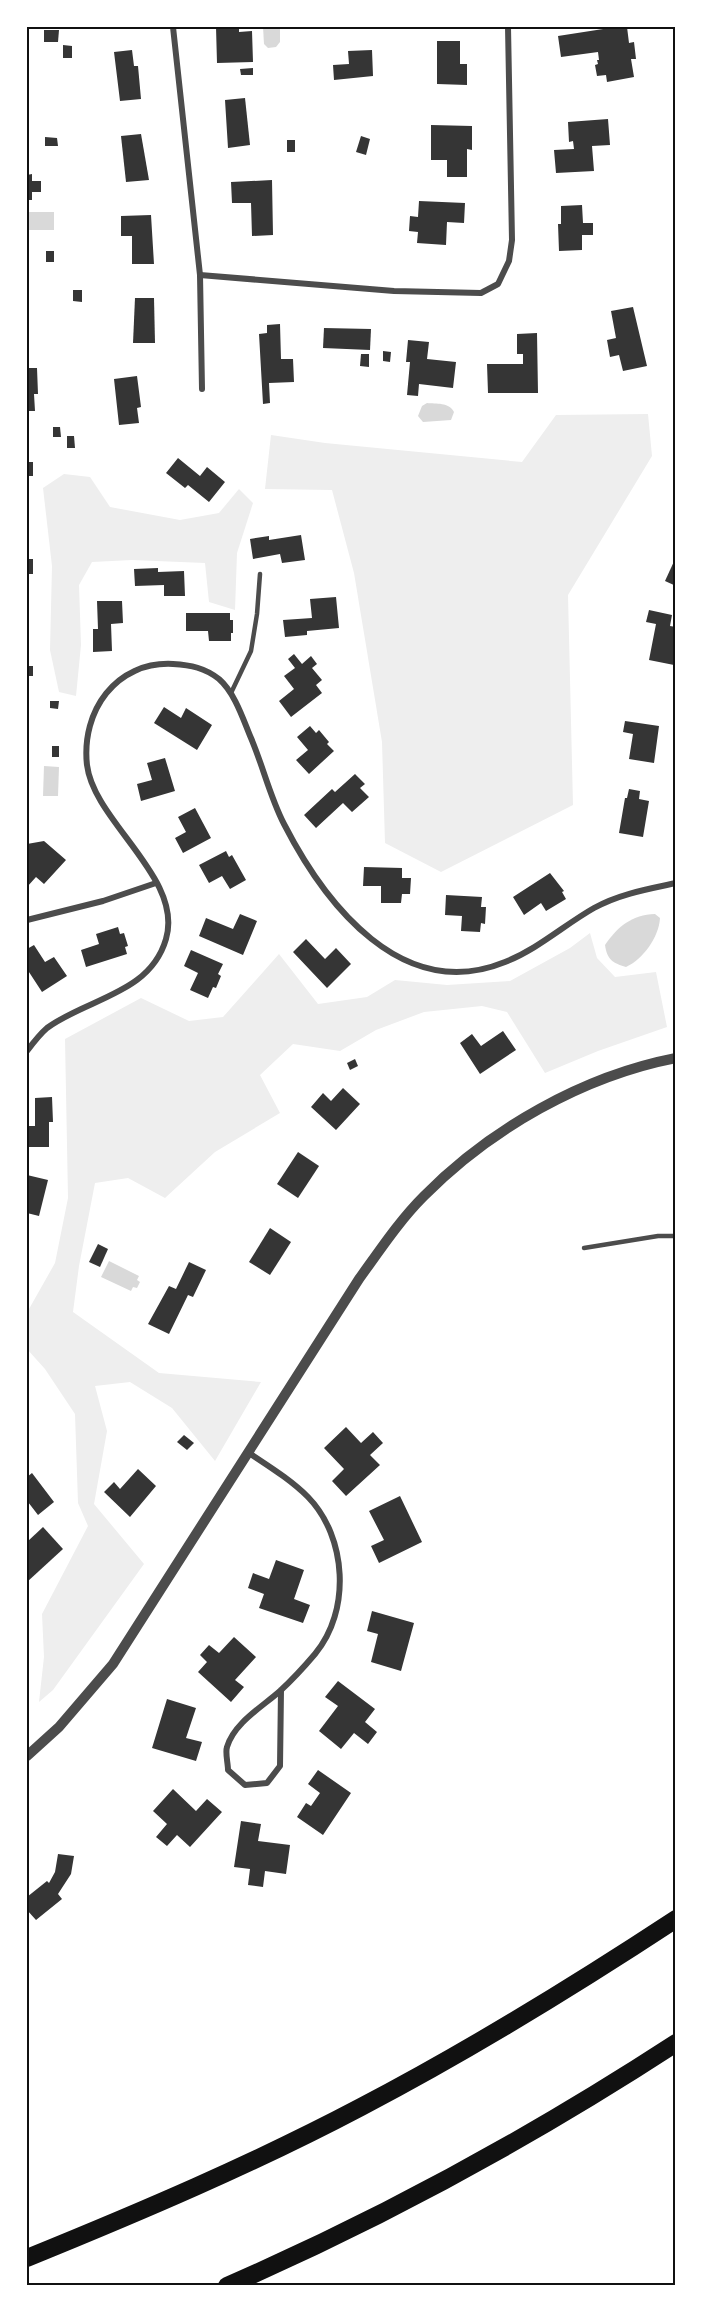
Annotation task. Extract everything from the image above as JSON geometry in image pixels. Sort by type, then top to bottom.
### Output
[{"type":"highway","points":[[27,2258],[192,2188],[361,2108],[536,2009],[676,1919]]},
{"type":"highway","points":[[227,2286],[300,2254],[526,2136],[676,2043]]},
{"type":"street","points":[[173,27],[200,275],[202,389]]},
{"type":"street","points":[[200,275],[459,294],[482,293],[498,284],[509,261],[513,240],[508,27]]},
{"type":"street","points":[[27,1051],[46,1029],[72,1013],[109,997],[145,975],[159,958],[167,935],[168,913],[156,883],[137,850],[101,804],[92,787],[87,767],[86,746],[89,726],[96,706],[109,688],[125,675],[144,666],[166,663],[187,664],[206,670],[222,682],[231,693],[251,736],[282,821],[310,871],[337,906],[366,935],[400,958],[440,971],[461,972],[504,963],[522,954],[596,906],[639,891],[676,883]]},
{"type":"street","points":[[27,920],[103,901],[156,883]]},
{"type":"street","points":[[27,1756],[59,1726],[112,1664],[359,1279],[392,1233],[423,1197],[447,1174],[537,1111],[614,1074],[676,1058]]},
{"type":"street","points":[[249,1453],[279,1473],[309,1498],[331,1532],[337,1552],[339,1594],[327,1634],[316,1653],[281,1690],[237,1729],[226,1748],[228,1770],[245,1785],[267,1783],[280,1766],[281,1690]]},
{"type":"lane","points":[[231,693],[251,651],[260,574]]},
{"type":"lane","points":[[584,1248],[658,1236],[676,1236]]},
{"type":"shaded area","points":[[263,27],[280,27],[280,42],[276,47],[268,48],[264,44]]},
{"type":"shaded area","points":[[27,212],[54,212],[54,230],[27,230]]},
{"type":"shaded area","points":[[427,403],[442,404],[452,409],[454,412],[451,420],[423,422],[418,416],[422,406]]},
{"type":"shaded area","points":[[648,414],[652,456],[568,595],[573,805],[441,872],[385,843],[382,742],[354,573],[332,490],[265,489],[271,435],[325,443],[522,462],[556,415]]},
{"type":"shaded area","points":[[64,474],[90,477],[110,507],[180,520],[219,513],[239,489],[253,503],[237,553],[235,610],[209,602],[205,563],[132,560],[92,562],[79,585],[81,645],[76,696],[59,692],[50,650],[52,566],[43,488]]},
{"type":"shaded area","points":[[44,766],[59,767],[58,796],[43,796]]},
{"type":"shaded area","points":[[655,914],[660,918],[657,933],[644,953],[626,967],[611,960],[605,945],[615,932],[632,919]]},
{"type":"shaded area","points":[[590,933],[597,958],[615,977],[656,972],[667,1027],[598,1051],[545,1073],[507,1012],[482,1006],[424,1012],[376,1030],[340,1051],[293,1044],[260,1075],[280,1113],[215,1152],[165,1198],[128,1178],[95,1183],[79,1266],[73,1312],[159,1373],[261,1382],[215,1461],[172,1408],[130,1382],[95,1386],[107,1431],[94,1504],[144,1564],[53,1690],[39,1702],[44,1657],[42,1614],[88,1526],[78,1503],[75,1414],[45,1369],[27,1349],[27,1308],[29,1309],[55,1263],[68,1198],[65,1039],[141,998],[189,1021],[223,1017],[279,954],[318,1004],[367,997],[395,980],[447,985],[510,981],[570,948]]},
{"type":"shaded area","points":[[109,1261],[139,1276],[137,1280],[140,1282],[137,1288],[133,1287],[131,1291],[101,1277]]},
{"type":"building","points":[[216,27],[239,27],[239,32],[252,31],[253,62],[217,63]]},
{"type":"building","points":[[627,27],[629,43],[634,42],[636,59],[631,59],[634,77],[607,82],[606,75],[597,76],[595,65],[599,60],[598,52],[561,57],[558,36]]},
{"type":"building","points":[[44,30],[59,30],[58,42],[44,42]]},
{"type":"building","points":[[437,41],[460,41],[460,64],[467,64],[467,85],[437,84]]},
{"type":"building","points":[[63,45],[72,46],[72,58],[63,58]]},
{"type":"building","points":[[132,50],[134,66],[138,66],[141,99],[120,101],[114,52]]},
{"type":"building","points":[[372,50],[373,76],[334,80],[333,65],[349,64],[348,51]]},
{"type":"building","points":[[253,68],[253,75],[241,75],[240,69]]},
{"type":"building","points":[[245,98],[250,145],[228,148],[225,100]]},
{"type":"building","points":[[608,119],[610,145],[592,146],[594,171],[556,173],[554,150],[574,149],[573,141],[569,142],[568,122]]},
{"type":"building","points":[[431,125],[472,126],[472,150],[467,149],[467,177],[447,177],[447,160],[431,160]]},
{"type":"building","points":[[141,134],[149,180],[126,182],[121,136]]},
{"type":"building","points":[[361,136],[370,139],[366,155],[356,152]]},
{"type":"building","points":[[45,137],[57,138],[58,146],[45,146]]},
{"type":"building","points":[[287,140],[295,140],[295,152],[287,152]]},
{"type":"building","points":[[32,174],[32,181],[41,181],[41,192],[32,192],[32,200],[27,200],[27,175]]},
{"type":"building","points":[[272,180],[273,235],[252,236],[251,203],[232,203],[231,182]]},
{"type":"building","points":[[419,201],[465,203],[464,223],[447,222],[446,245],[417,243],[418,232],[409,231],[410,216],[418,217]]},
{"type":"building","points":[[582,205],[583,223],[593,223],[593,235],[582,235],[582,250],[559,251],[558,224],[561,224],[561,206]]},
{"type":"building","points":[[151,215],[154,264],[132,264],[132,236],[121,236],[121,216]]},
{"type":"building","points":[[46,251],[54,251],[54,262],[46,262]]},
{"type":"building","points":[[73,290],[82,290],[82,302],[73,301]]},
{"type":"building","points":[[135,298],[154,298],[155,343],[133,343]]},
{"type":"building","points":[[633,307],[647,366],[623,371],[619,355],[610,357],[607,340],[616,338],[611,311]]},
{"type":"building","points":[[280,324],[281,359],[293,359],[294,382],[269,383],[270,403],[263,404],[259,334],[267,333],[267,325]]},
{"type":"building","points":[[324,328],[371,329],[370,350],[323,348]]},
{"type":"building","points":[[537,333],[538,393],[488,393],[487,364],[523,364],[523,354],[517,354],[517,334]]},
{"type":"building","points":[[408,340],[429,342],[427,359],[456,362],[453,388],[419,384],[418,396],[407,395],[410,362],[406,362]]},
{"type":"building","points":[[383,351],[391,352],[390,362],[383,361]]},
{"type":"building","points":[[361,354],[369,354],[369,367],[360,366]]},
{"type":"building","points":[[27,364],[29,368],[37,368],[38,394],[34,394],[35,411],[27,411]]},
{"type":"building","points":[[137,376],[141,407],[137,408],[139,423],[119,425],[114,379]]},
{"type":"building","points":[[53,427],[60,427],[61,437],[53,437]]},
{"type":"building","points":[[67,436],[74,436],[75,448],[67,448]]},
{"type":"building","points":[[178,458],[200,476],[207,467],[225,482],[209,502],[188,485],[185,488],[166,473]]},
{"type":"building","points":[[27,462],[33,462],[33,476],[27,476]]},
{"type":"building","points":[[301,535],[305,560],[282,563],[280,554],[253,559],[250,539],[269,536],[269,540]]},
{"type":"building","points":[[676,557],[676,586],[665,581]]},
{"type":"building","points":[[27,559],[33,559],[33,574],[27,574]]},
{"type":"building","points":[[158,568],[158,572],[184,571],[185,596],[164,596],[164,585],[135,586],[134,569]]},
{"type":"building","points":[[336,597],[339,628],[307,631],[307,635],[285,637],[283,620],[312,618],[310,599]]},
{"type":"building","points":[[97,601],[122,601],[123,623],[111,624],[112,651],[93,652],[93,629],[98,629]]},
{"type":"building","points":[[649,610],[672,615],[670,626],[676,627],[674,665],[649,660],[656,624],[646,622]]},
{"type":"building","points":[[186,613],[230,613],[230,620],[233,620],[231,641],[209,641],[208,631],[186,631]]},
{"type":"building","points":[[294,654],[302,664],[311,656],[317,664],[312,668],[322,680],[316,685],[322,693],[291,717],[279,701],[294,689],[284,676],[295,668],[288,659]]},
{"type":"building","points":[[27,666],[33,666],[33,676],[27,676]]},
{"type":"building","points":[[50,701],[59,701],[58,709],[50,708]]},
{"type":"building","points":[[164,707],[181,718],[186,708],[212,725],[197,750],[154,723]]},
{"type":"building","points":[[625,721],[659,726],[654,763],[629,759],[633,734],[623,732]]},
{"type":"building","points":[[310,726],[316,733],[319,730],[334,751],[309,774],[296,760],[308,750],[297,737]]},
{"type":"building","points":[[52,746],[59,746],[59,757],[52,757]]},
{"type":"building","points":[[165,758],[175,791],[141,801],[137,784],[152,780],[147,763]]},
{"type":"building","points":[[355,774],[365,784],[360,788],[369,797],[352,812],[343,803],[316,828],[304,815],[332,789],[335,792]]},
{"type":"building","points":[[629,789],[640,791],[639,799],[649,801],[643,837],[619,833],[625,798],[627,798]]},
{"type":"building","points":[[195,808],[211,838],[183,853],[175,838],[186,832],[178,817]]},
{"type":"building","points":[[44,841],[66,860],[44,884],[36,877],[27,887],[27,844]]},
{"type":"building","points":[[226,851],[229,857],[232,855],[246,880],[230,889],[222,876],[209,883],[199,865]]},
{"type":"building","points":[[364,867],[402,868],[402,878],[411,878],[410,894],[402,894],[401,903],[381,903],[381,886],[363,886]]},
{"type":"building","points":[[550,873],[564,891],[562,892],[566,899],[546,911],[541,903],[524,915],[513,897]]},
{"type":"building","points":[[446,895],[482,897],[481,907],[486,907],[485,924],[481,923],[480,932],[461,931],[462,916],[445,915]]},
{"type":"building","points":[[240,914],[257,921],[243,955],[199,936],[206,918],[233,929]]},
{"type":"building","points":[[118,927],[120,934],[124,933],[128,946],[125,947],[127,954],[86,967],[81,950],[99,944],[96,934]]},
{"type":"building","points":[[306,939],[325,959],[336,948],[351,964],[327,988],[293,952]]},
{"type":"building","points":[[34,945],[45,962],[54,957],[67,976],[42,992],[27,969],[27,949]]},
{"type":"building","points":[[191,950],[223,964],[218,974],[221,976],[216,988],[213,987],[208,998],[190,990],[198,973],[184,966]]},
{"type":"building","points":[[503,1031],[516,1050],[480,1074],[460,1043],[472,1034],[481,1046]]},
{"type":"building","points":[[355,1059],[358,1066],[350,1070],[347,1063]]},
{"type":"building","points":[[343,1088],[360,1104],[336,1130],[311,1107],[323,1093],[331,1101]]},
{"type":"building","points":[[52,1097],[53,1122],[49,1122],[49,1147],[27,1147],[27,1126],[35,1126],[35,1098]]},
{"type":"building","points":[[298,1152],[319,1166],[298,1198],[277,1184]]},
{"type":"building","points":[[27,1175],[48,1180],[39,1216],[27,1213]]},
{"type":"building","points":[[270,1228],[291,1242],[270,1275],[249,1262]]},
{"type":"building","points":[[98,1244],[108,1249],[100,1267],[89,1262]]},
{"type":"building","points":[[189,1262],[206,1270],[193,1297],[188,1295],[169,1334],[148,1324],[169,1286],[176,1289]]},
{"type":"building","points":[[346,1427],[361,1443],[373,1432],[383,1443],[370,1455],[380,1465],[346,1496],[332,1481],[344,1469],[324,1448]]},
{"type":"building","points":[[184,1435],[194,1443],[187,1450],[177,1442]]},
{"type":"building","points":[[138,1469],[156,1486],[130,1517],[104,1492],[114,1482],[120,1489]]},
{"type":"building","points":[[32,1473],[54,1502],[38,1515],[27,1503],[27,1477]]},
{"type":"building","points":[[400,1496],[422,1542],[379,1563],[371,1546],[384,1540],[369,1511]]},
{"type":"building","points":[[43,1527],[63,1549],[27,1582],[27,1542]]},
{"type":"building","points":[[276,1560],[304,1570],[294,1599],[310,1605],[303,1623],[259,1608],[264,1594],[248,1588],[253,1573],[269,1579]]},
{"type":"building","points":[[372,1611],[414,1623],[401,1671],[371,1662],[378,1634],[367,1631]]},
{"type":"building","points":[[234,1637],[256,1657],[235,1680],[244,1687],[231,1702],[198,1672],[207,1662],[200,1655],[209,1645],[219,1653]]},
{"type":"building","points":[[338,1681],[375,1709],[365,1722],[377,1732],[368,1744],[354,1733],[341,1749],[319,1731],[338,1706],[325,1697]]},
{"type":"building","points":[[167,1699],[196,1708],[186,1738],[202,1742],[196,1761],[152,1748]]},
{"type":"building","points":[[318,1770],[351,1793],[323,1835],[297,1817],[306,1803],[311,1806],[320,1793],[308,1784]]},
{"type":"building","points":[[173,1789],[196,1811],[207,1799],[222,1812],[190,1847],[177,1835],[167,1846],[156,1837],[167,1824],[153,1811]]},
{"type":"building","points":[[241,1821],[261,1824],[258,1841],[290,1845],[286,1874],[265,1871],[263,1887],[248,1885],[250,1869],[234,1867]]},
{"type":"building","points":[[58,1854],[74,1856],[71,1874],[58,1894],[62,1899],[36,1920],[27,1910],[27,1897],[47,1881],[49,1883],[55,1872]]}]
